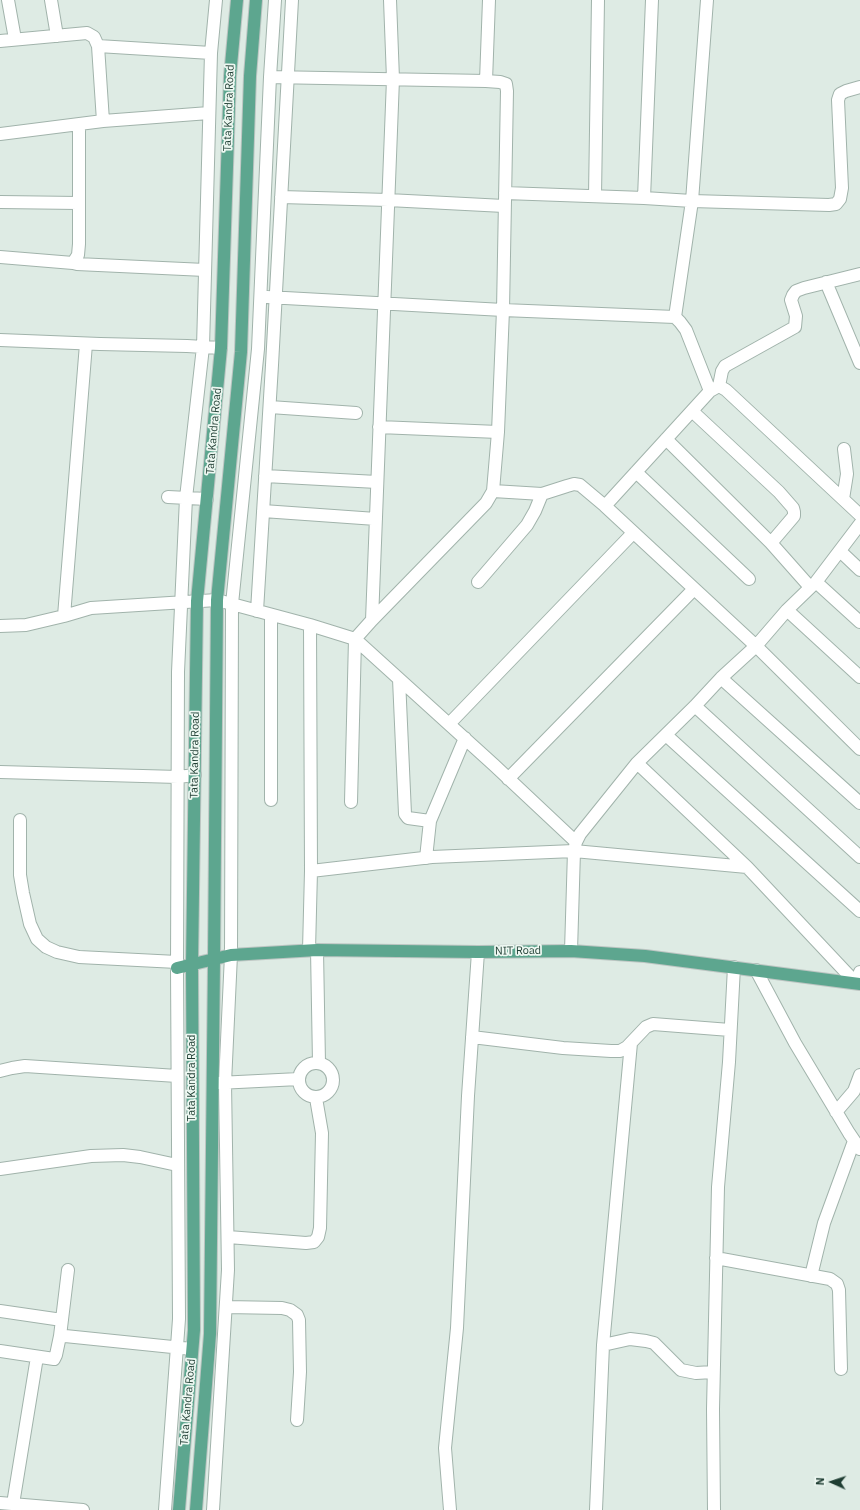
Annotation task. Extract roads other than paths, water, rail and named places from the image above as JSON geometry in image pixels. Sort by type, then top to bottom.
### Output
[{"type":"main road","name":"Tata Kandra Road","points":[[179,1510],[194,1322],[192,965],[197,601],[221,348],[230,76],[237,0]]},
{"type":"main road","name":"Tata Kandra Road","points":[[196,1510],[210,1334],[217,600],[241,352],[250,76],[256,0]]},
{"type":"main road","name":"NIT Road","points":[[177,965],[192,965],[231,955],[313,950],[478,952],[570,951],[645,956],[756,970],[859,980]]},
{"type":"street","points":[[8,0],[14,40]]},
{"type":"street","points":[[50,0],[57,36]]},
{"type":"street","points":[[165,1510],[179,1319],[177,1165],[178,672],[186,498],[203,347],[211,53],[216,0]]},
{"type":"street","points":[[213,1510],[228,1270],[225,1083],[231,955],[232,604],[257,357],[275,0]]},
{"type":"street","points":[[257,611],[270,407],[292,0]]},
{"type":"street","points":[[372,620],[393,79],[390,0]]},
{"type":"street","points":[[486,81],[489,0]]},
{"type":"street","points":[[594,196],[598,0]]},
{"type":"street","points":[[644,198],[652,0]]},
{"type":"street","points":[[675,318],[692,201],[707,0]]},
{"type":"street","points":[[0,41],[87,33],[94,37],[98,46],[103,121]]},
{"type":"street","points":[[98,46],[211,53]]},
{"type":"street","points":[[270,77],[486,81],[506,84],[507,91],[503,310],[498,432],[493,491],[486,503],[355,639],[351,802]]},
{"type":"street","points":[[505,193],[692,201],[836,204],[840,198],[842,188],[838,100],[840,94],[860,87]]},
{"type":"street","points":[[0,134],[103,121],[210,113]]},
{"type":"street","points":[[73,263],[78,255],[79,244],[79,124]]},
{"type":"street","points":[[281,197],[388,200],[504,206]]},
{"type":"street","points":[[0,202],[78,203]]},
{"type":"street","points":[[0,257],[77,264],[205,270]]},
{"type":"street","points":[[605,506],[715,388],[725,366],[795,327],[796,316],[792,300],[796,291],[860,274]]},
{"type":"street","points":[[826,282],[860,363]]},
{"type":"street","points":[[260,296],[675,318],[686,330],[715,388]]},
{"type":"street","points":[[0,340],[221,348]]},
{"type":"street","points":[[64,616],[86,344]]},
{"type":"street","points":[[715,388],[726,390],[860,515]]},
{"type":"street","points":[[270,407],[356,413]]},
{"type":"street","points":[[692,411],[779,492],[793,508],[794,516],[771,543]]},
{"type":"street","points":[[379,427],[498,432]]},
{"type":"street","points":[[666,439],[813,585],[860,622]]},
{"type":"street","points":[[843,499],[847,474],[844,449]]},
{"type":"street","points":[[636,472],[749,579]]},
{"type":"street","points":[[265,476],[377,482]]},
{"type":"street","points":[[493,491],[542,494],[574,484],[580,485],[605,506],[756,646],[860,749]]},
{"type":"street","points":[[478,582],[526,525],[535,511],[542,494]]},
{"type":"street","points":[[168,497],[207,498]]},
{"type":"street","points":[[263,511],[376,519]]},
{"type":"street","points":[[570,951],[575,847],[580,834],[637,763],[721,678],[756,646],[787,610],[813,585],[840,552],[860,524]]},
{"type":"street","points":[[449,724],[633,533]]},
{"type":"street","points":[[840,552],[860,570]]},
{"type":"street","points":[[508,779],[694,589]]},
{"type":"street","points":[[0,626],[26,625],[91,608],[217,600],[310,625],[355,639],[508,779],[575,847]]},
{"type":"street","points":[[787,610],[860,677]]},
{"type":"street","points":[[271,614],[271,800]]},
{"type":"street","points":[[310,625],[311,871],[318,1063]]},
{"type":"street","points":[[178,672],[196,673]]},
{"type":"street","points":[[399,678],[406,816],[408,818],[430,821]]},
{"type":"street","points":[[721,678],[860,803]]},
{"type":"street","points":[[695,706],[860,857]]},
{"type":"street","points":[[666,735],[860,910]]},
{"type":"street","points":[[426,858],[430,821],[464,738]]},
{"type":"street","points":[[637,763],[747,867],[859,980]]},
{"type":"street","points":[[0,772],[178,777],[195,775]]},
{"type":"street","points":[[20,820],[20,875],[30,924],[37,939],[46,947],[57,952],[79,957],[177,965]]},
{"type":"street","points":[[311,871],[426,858],[575,847],[747,867]]},
{"type":"street","points":[[450,1510],[445,1448],[457,1328],[472,1037],[478,952]]},
{"type":"street","points":[[714,1510],[714,1372],[718,1187],[734,967]]},
{"type":"street","points":[[756,970],[795,1043],[857,1145],[824,1223],[811,1276]]},
{"type":"street","points":[[472,1037],[606,1051],[620,1051],[627,1048],[646,1027],[653,1024],[730,1030]]},
{"type":"street","points":[[596,1510],[603,1345],[631,1043]]},
{"type":"street","points":[[313,1063],[324,1064],[329,1068],[334,1078],[333,1084],[327,1094],[316,1098],[306,1094],[299,1085],[299,1079],[303,1068],[313,1063]]},
{"type":"street","points":[[0,1071],[25,1066],[177,1076]]},
{"type":"street","points":[[836,1112],[854,1092],[860,1075]]},
{"type":"street","points":[[213,1082],[225,1083],[299,1079]]},
{"type":"street","points":[[228,1237],[306,1243],[314,1242],[318,1237],[320,1228],[322,1133],[316,1098]]},
{"type":"street","points":[[0,1169],[91,1156],[122,1155],[140,1157],[177,1165]]},
{"type":"street","points":[[716,1258],[830,1279],[837,1284],[839,1290],[841,1369]]},
{"type":"street","points":[[0,1351],[54,1358],[60,1336],[68,1270]]},
{"type":"street","points":[[226,1307],[282,1308],[290,1310],[297,1315],[299,1320],[300,1372],[297,1420]]},
{"type":"street","points":[[0,1311],[62,1320]]},
{"type":"street","points":[[60,1336],[192,1349]]},
{"type":"street","points":[[603,1345],[630,1340],[646,1341],[654,1343],[681,1370],[696,1373],[714,1372]]},
{"type":"street","points":[[13,1504],[37,1357]]},
{"type":"street","points":[[167,1473],[182,1474]]},
{"type":"street","points":[[0,1503],[83,1510]]}]
